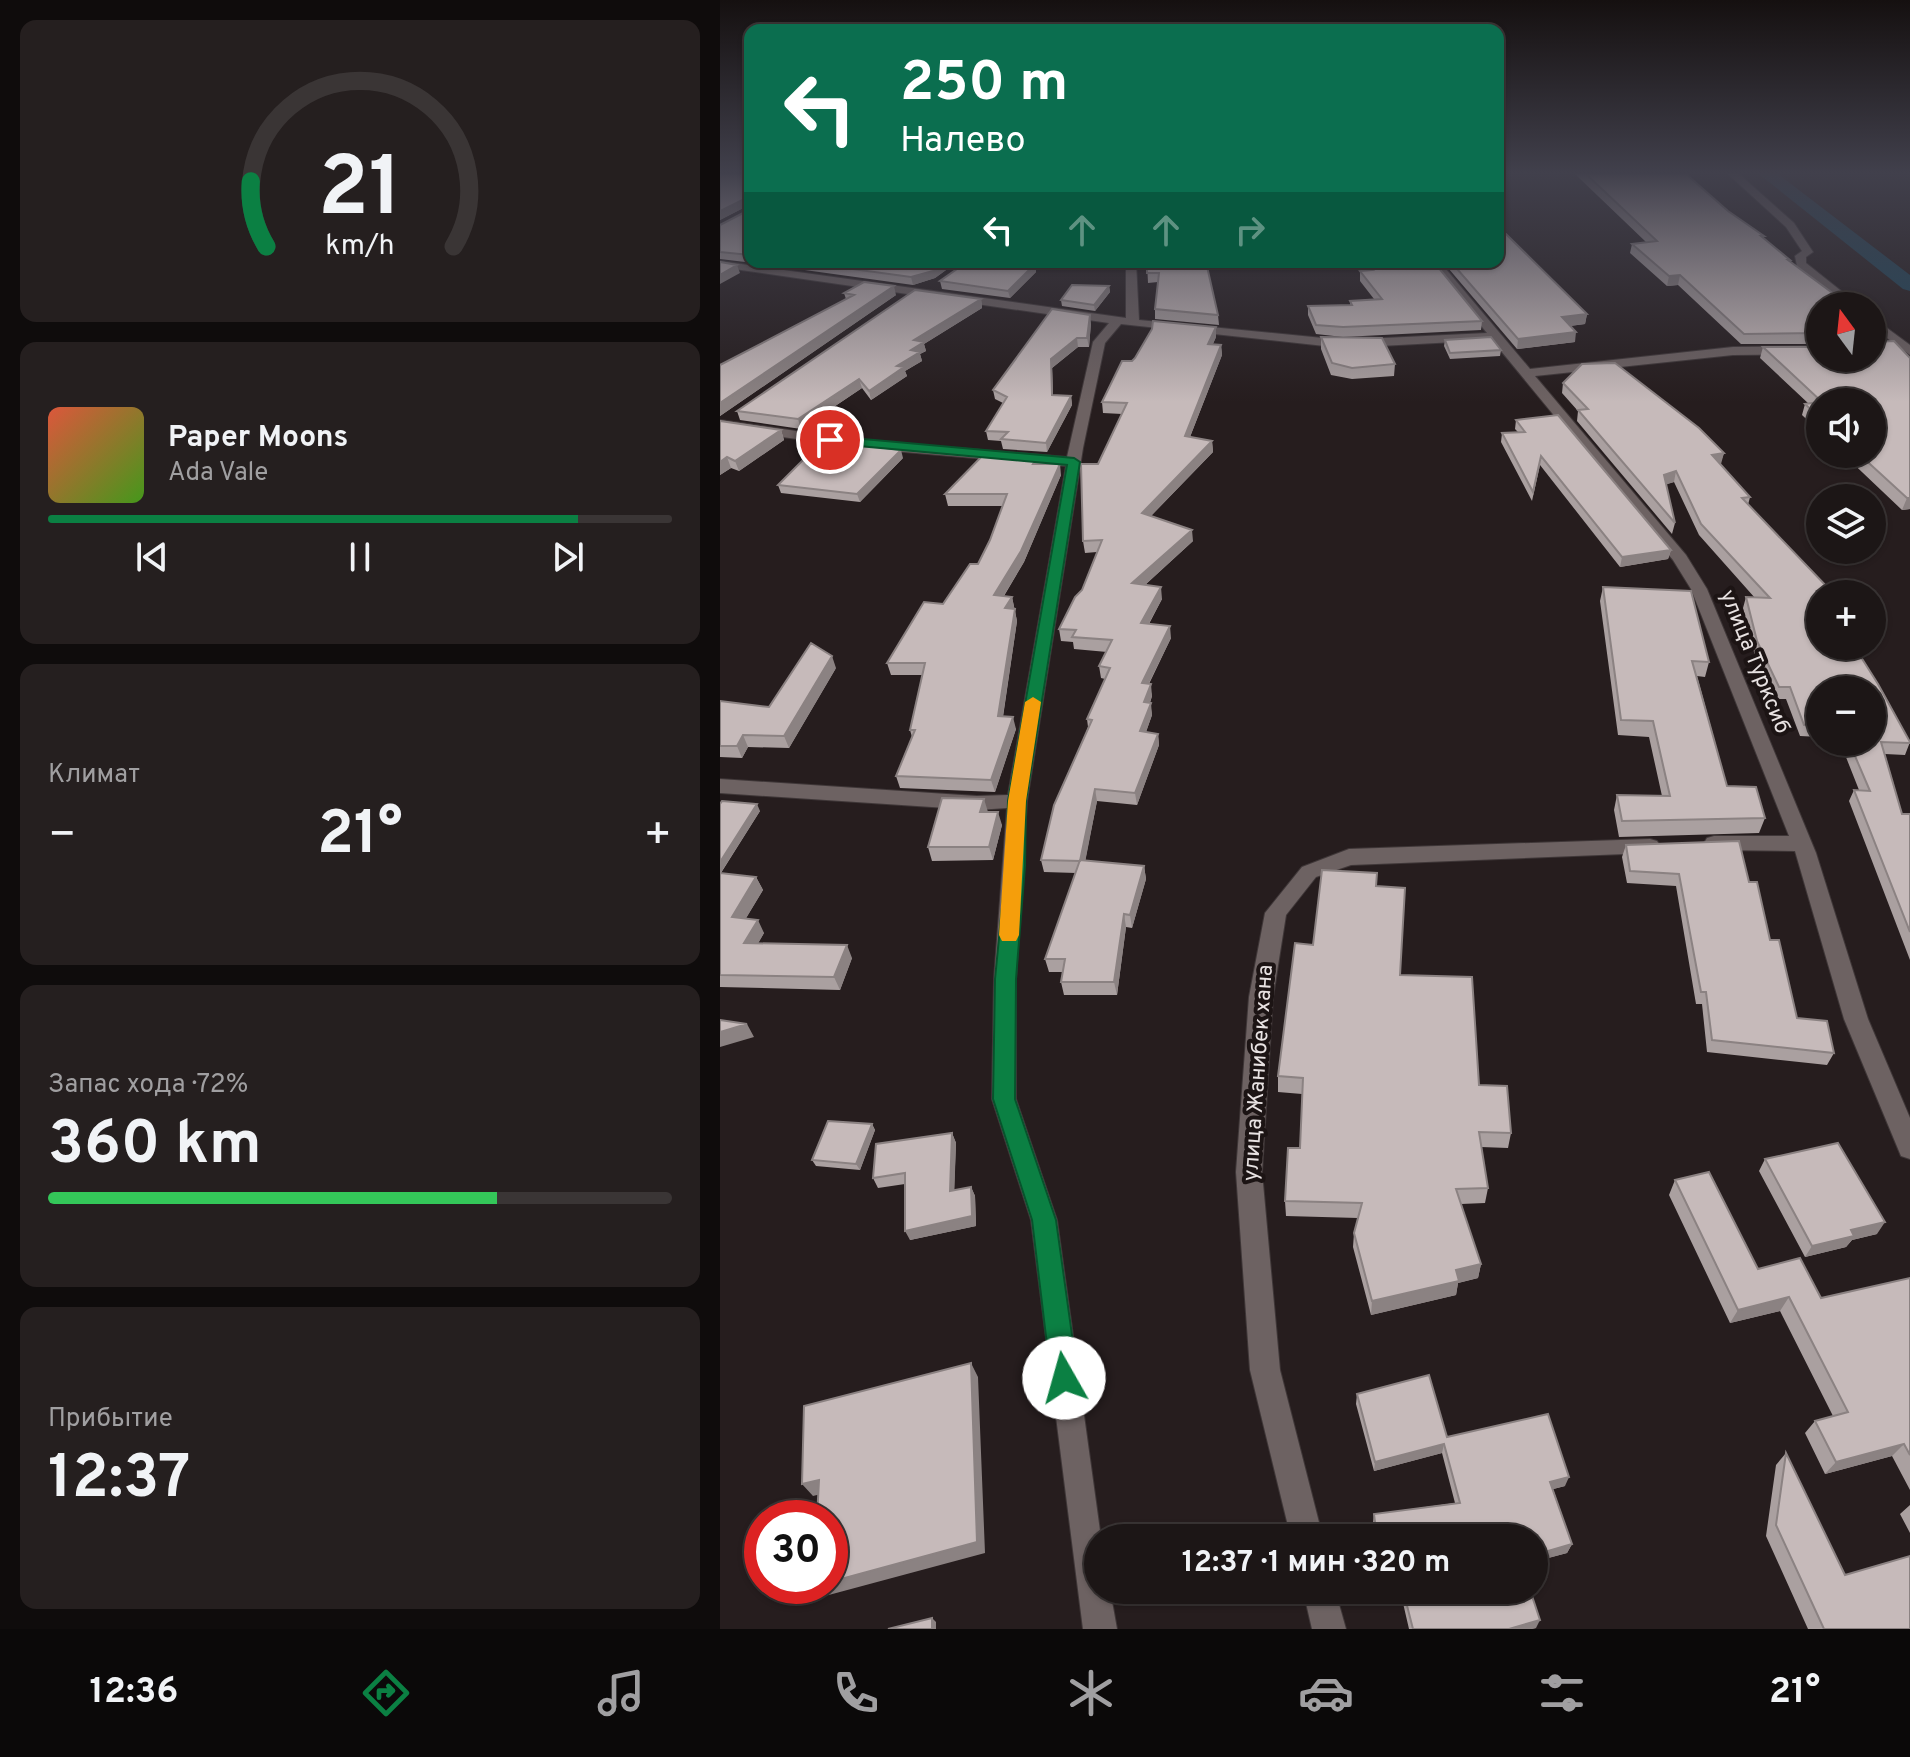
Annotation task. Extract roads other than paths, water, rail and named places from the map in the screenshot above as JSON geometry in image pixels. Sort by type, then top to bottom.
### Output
[{"type":"street","points":[[1807,250],[1800,256],[1801,264],[1836,292]]},
{"type":"street","points":[[720,264],[744,267]]},
{"type":"street","points":[[749,268],[1126,321],[1296,341],[1343,344],[1498,336]]},
{"type":"street","points":[[1100,1629],[1044,1220],[1004,1099],[1005,979],[1017,801],[1074,462],[1099,342],[1126,321],[1134,281],[1132,268]]},
{"type":"street","name":"улица Турксиб","points":[[1439,268],[1680,558],[1699,589],[1802,844],[1856,1019],[1910,1148]]},
{"type":"street","points":[[902,300],[915,291],[940,283]]},
{"type":"street","points":[[1886,332],[1906,348]]},
{"type":"street","points":[[1887,345],[1906,348]]},
{"type":"street","points":[[1527,373],[1733,351],[1806,350]]},
{"type":"street","points":[[720,424],[733,415]]},
{"type":"street","points":[[720,424],[858,444],[1074,462]]},
{"type":"street","points":[[720,786],[977,803],[1017,801]]},
{"type":"street","name":"улица Жанибек хана","points":[[1304,1524],[1265,1370],[1249,1172],[1261,997],[1276,913],[1309,872],[1349,857],[1683,845],[1802,844]]},
{"type":"street","points":[[1323,1604],[1329,1629]]},
{"type":"waterway","points":[[1865,250],[1910,285]]}]
